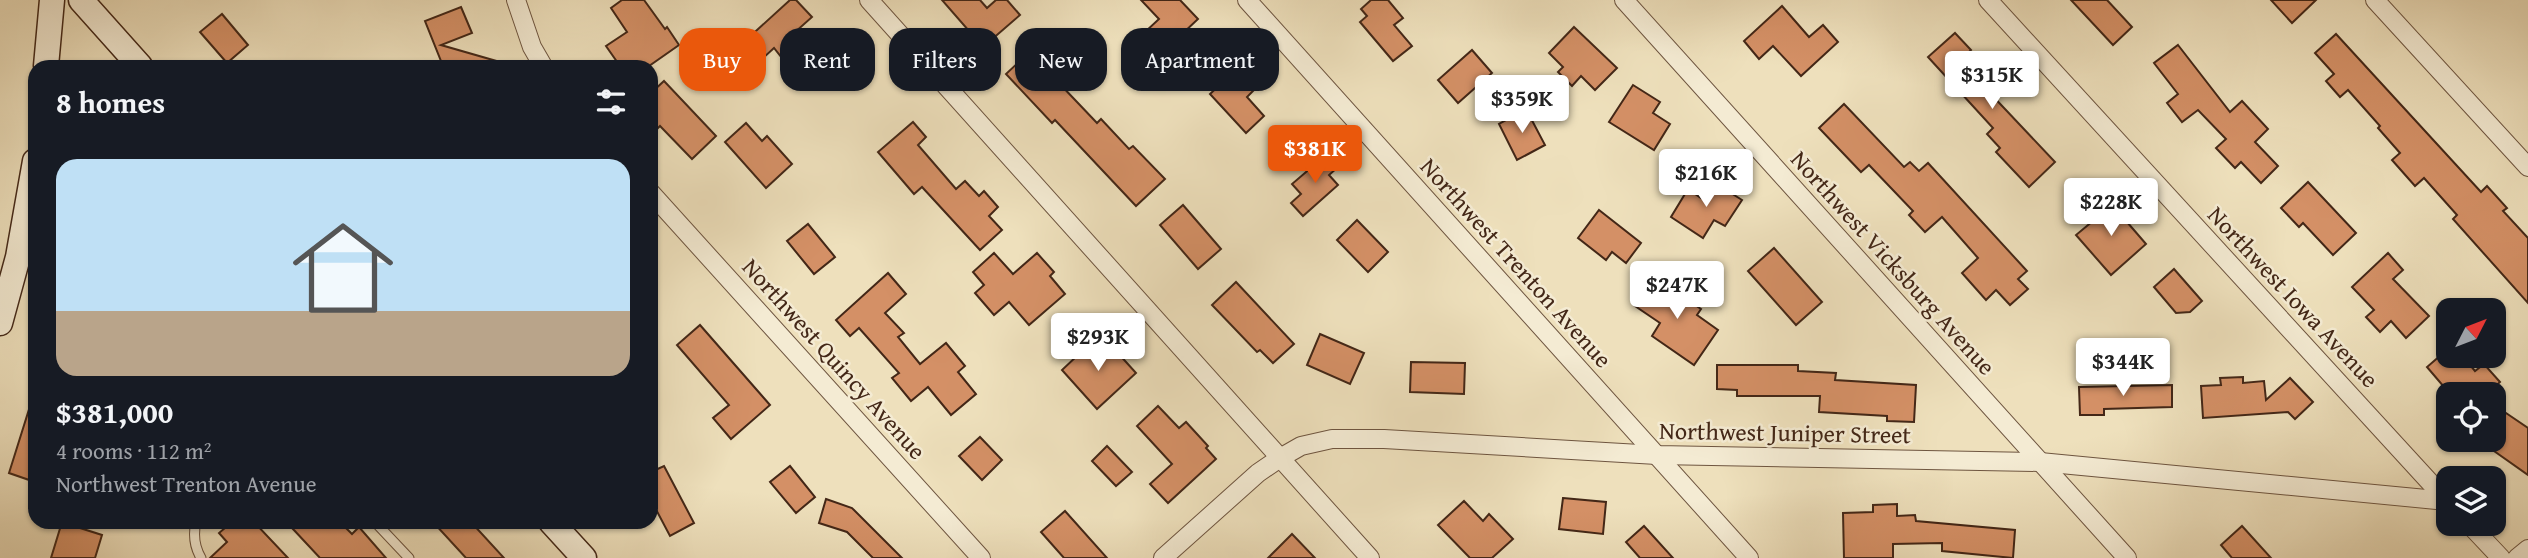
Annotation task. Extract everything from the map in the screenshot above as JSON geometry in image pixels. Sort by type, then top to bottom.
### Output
[{"type":"street","points":[[47,60],[52,0]]},
{"type":"street","points":[[80,0],[135,60]]},
{"type":"street","points":[[516,0],[540,60]]},
{"type":"street","points":[[869,0],[1370,558]]},
{"type":"street","name":"Northwest Trenton Avenue","points":[[1247,0],[1749,558]]},
{"type":"street","name":"Northwest Vicksburg Avenue","points":[[1624,0],[2127,558]]},
{"type":"street","name":"Northwest Iowa Avenue","points":[[1988,0],[2436,489]]},
{"type":"street","points":[[2375,0],[2528,167]]},
{"type":"street","points":[[0,323],[18,257],[28,201]]},
{"type":"street","name":"Northwest Quincy Avenue","points":[[658,201],[981,558]]},
{"type":"street","name":"Northwest Juniper Street","points":[[1163,558],[1258,473],[1301,446],[1332,439],[1384,439],[1657,455],[2040,463],[2436,501]]},
{"type":"street","points":[[557,529],[584,558]]},
{"type":"street","points":[[2480,536],[2501,558]]},
{"type":"street","points":[[2517,558],[2528,549]]},
{"type":"lane","points":[[194,529],[196,550],[201,558]]},
{"type":"lane","points":[[382,529],[409,558]]},
{"type":"building","points":[[622,0],[644,0],[679,45],[658,60],[616,60],[606,46],[627,32],[611,8]]},
{"type":"building","points":[[790,0],[796,0],[812,17],[800,28],[780,28],[780,56],[774,48],[766,55],[766,28],[759,28]]},
{"type":"building","points":[[942,0],[980,0],[987,8],[996,0],[1007,0],[1020,15],[1001,31],[1001,28],[966,28]]},
{"type":"building","points":[[1141,0],[1180,0],[1198,19],[1188,28],[1149,28],[1159,19]]},
{"type":"building","points":[[1371,0],[1388,0],[1403,18],[1394,25],[1412,46],[1393,61],[1360,22],[1367,16],[1361,9]]},
{"type":"building","points":[[2071,0],[2107,0],[2132,27],[2113,45]]},
{"type":"building","points":[[2271,0],[2316,0],[2292,23]]},
{"type":"building","points":[[1782,6],[1809,37],[1823,25],[1838,42],[1801,76],[1773,46],[1759,59],[1744,41]]},
{"type":"building","points":[[461,7],[472,33],[441,45],[493,60],[441,60],[425,21]]},
{"type":"building","points":[[222,14],[248,45],[230,60],[224,60],[200,32]]},
{"type":"building","points":[[1574,27],[1617,68],[1595,90],[1581,76],[1572,86],[1558,72],[1563,67],[1549,53]]},
{"type":"building","points":[[1955,33],[1971,50],[1966,55],[1995,85],[1988,91],[2055,162],[2029,187],[1996,152],[2000,148],[1987,134],[1993,128],[1928,57]]},
{"type":"building","points":[[2336,34],[2481,192],[2487,186],[2507,208],[2503,211],[2528,238],[2528,303],[2453,219],[2457,215],[2424,178],[2415,186],[2392,160],[2400,153],[2348,90],[2340,97],[2326,81],[2334,74],[2315,53]]},
{"type":"building","points":[[2178,45],[2230,112],[2242,101],[2268,129],[2255,142],[2278,166],[2261,183],[2241,162],[2235,168],[2216,148],[2226,139],[2198,110],[2182,122],[2167,103],[2178,94],[2154,63]]},
{"type":"building","points":[[1472,50],[1492,73],[1458,103],[1438,80]]},
{"type":"building","points":[[1015,66],[1015,84],[1006,74]]},
{"type":"building","points":[[664,81],[716,136],[692,159],[660,126],[658,128],[658,87]]},
{"type":"building","points":[[1633,85],[1660,102],[1653,113],[1670,124],[1654,150],[1609,122]]},
{"type":"building","points":[[1022,91],[1067,91],[1097,123],[1101,119],[1129,149],[1133,146],[1165,179],[1136,206],[1055,120],[1052,123]]},
{"type":"building","points":[[1213,91],[1253,91],[1247,97],[1264,116],[1246,133],[1210,94]]},
{"type":"building","points":[[1844,104],[1904,167],[1910,162],[1919,171],[1928,163],[2027,271],[2018,279],[2028,289],[2010,305],[1996,290],[1986,300],[1962,273],[1978,258],[1942,217],[1925,232],[1909,215],[1913,211],[1869,165],[1861,172],[1819,128]]},
{"type":"building","points":[[1526,109],[1545,145],[1517,160],[1499,124]]},
{"type":"building","points":[[913,122],[926,137],[918,145],[956,189],[965,181],[979,196],[984,191],[998,207],[989,216],[1002,230],[980,250],[922,187],[914,194],[878,152]]},
{"type":"building","points":[[746,123],[762,141],[767,136],[792,164],[766,188],[725,142]]},
{"type":"building","points":[[1326,155],[1337,168],[1329,175],[1338,185],[1303,216],[1291,203],[1301,194],[1292,184]]},
{"type":"building","points":[[1712,181],[1742,200],[1725,226],[1714,220],[1703,238],[1671,217],[1688,189],[1701,198]]},
{"type":"building","points":[[2308,182],[2356,233],[2333,255],[2303,223],[2299,227],[2281,208]]},
{"type":"building","points":[[2108,200],[2146,244],[2111,275],[2076,235],[2094,220],[2090,215]]},
{"type":"building","points":[[1183,205],[1221,249],[1198,269],[1160,225]]},
{"type":"building","points":[[1599,210],[1641,243],[1626,263],[1612,252],[1606,260],[1578,238]]},
{"type":"building","points":[[1357,220],[1388,252],[1368,272],[1337,240]]},
{"type":"building","points":[[808,224],[835,257],[814,274],[787,241]]},
{"type":"building","points":[[1774,248],[1822,302],[1796,325],[1748,271]]},
{"type":"building","points":[[994,253],[1013,274],[1037,253],[1054,272],[1050,276],[1065,294],[1029,325],[1009,302],[994,315],[975,293],[984,285],[973,272]]},
{"type":"building","points":[[2388,253],[2403,270],[2393,279],[2429,316],[2406,338],[2391,321],[2380,332],[2366,317],[2374,310],[2352,287]]},
{"type":"building","points":[[2174,269],[2202,301],[2190,312],[2176,313],[2154,287]]},
{"type":"building","points":[[888,273],[906,294],[885,313],[904,333],[898,337],[920,364],[946,343],[965,366],[958,372],[976,394],[951,415],[928,387],[911,401],[892,378],[899,373],[859,328],[850,336],[836,320]]},
{"type":"building","points":[[1655,278],[1701,309],[1697,315],[1718,330],[1694,365],[1652,336],[1660,323],[1635,306]]},
{"type":"building","points":[[1236,282],[1294,344],[1273,363],[1260,350],[1257,352],[1212,305]]},
{"type":"building","points":[[700,325],[770,405],[731,439],[713,418],[729,405],[677,345]]},
{"type":"building","points":[[1320,334],[1364,353],[1350,384],[1307,365]]},
{"type":"building","points":[[1096,338],[1113,356],[1117,352],[1136,373],[1097,409],[1062,370]]},
{"type":"building","points":[[2436,359],[2436,368],[2473,368],[2475,371],[2488,368],[2500,382],[2440,382],[2427,367]]},
{"type":"building","points":[[1411,362],[1465,363],[1464,394],[1410,392]]},
{"type":"building","points":[[1717,365],[1798,365],[1798,371],[1836,373],[1835,380],[1916,385],[1914,422],[1887,421],[1887,416],[1819,412],[1820,396],[1737,396],[1737,390],[1717,389]]},
{"type":"building","points":[[2243,377],[2243,383],[2264,381],[2266,400],[2290,378],[2313,402],[2295,419],[2288,412],[2203,418],[2201,386],[2221,385],[2220,378]]},
{"type":"building","points":[[2172,385],[2172,407],[2104,409],[2104,415],[2080,415],[2079,387]]},
{"type":"building","points":[[1158,406],[1179,428],[1186,422],[1216,459],[1168,503],[1150,484],[1172,464],[1137,426]]},
{"type":"building","points":[[28,413],[28,480],[9,473]]},
{"type":"building","points":[[2506,413],[2528,428],[2528,475],[2495,452],[2506,452]]},
{"type":"building","points":[[980,437],[1002,460],[982,480],[959,456]]},
{"type":"building","points":[[1107,446],[1132,472],[1116,486],[1092,461]]},
{"type":"building","points":[[664,466],[694,523],[670,536],[658,513],[658,469]]},
{"type":"building","points":[[790,466],[815,497],[796,513],[770,482]]},
{"type":"building","points":[[1563,498],[1606,502],[1603,534],[1559,529]]},
{"type":"building","points":[[826,499],[852,508],[902,558],[873,558],[847,532],[819,523]]},
{"type":"building","points":[[1464,501],[1483,521],[1489,514],[1513,539],[1492,558],[1470,558],[1438,525]]},
{"type":"building","points":[[1897,504],[1897,516],[1915,515],[1916,521],[2015,530],[2013,558],[1942,551],[1942,543],[1893,544],[1893,558],[1844,558],[1843,513],[1873,512],[1873,505]]},
{"type":"building","points":[[1065,511],[1107,558],[1064,558],[1041,532]]},
{"type":"building","points":[[1644,526],[1673,558],[1640,558],[1626,542]]},
{"type":"building","points":[[2242,526],[2271,558],[2232,558],[2221,545]]},
{"type":"building","points":[[60,529],[83,529],[102,535],[95,558],[51,558]]},
{"type":"building","points":[[224,529],[261,529],[288,558],[210,558],[227,542],[219,533]]},
{"type":"building","points":[[293,529],[347,529],[352,534],[361,529],[386,558],[320,558]]},
{"type":"building","points":[[439,529],[477,529],[504,558],[466,558]]},
{"type":"building","points":[[1292,534],[1315,558],[1268,558]]}]
